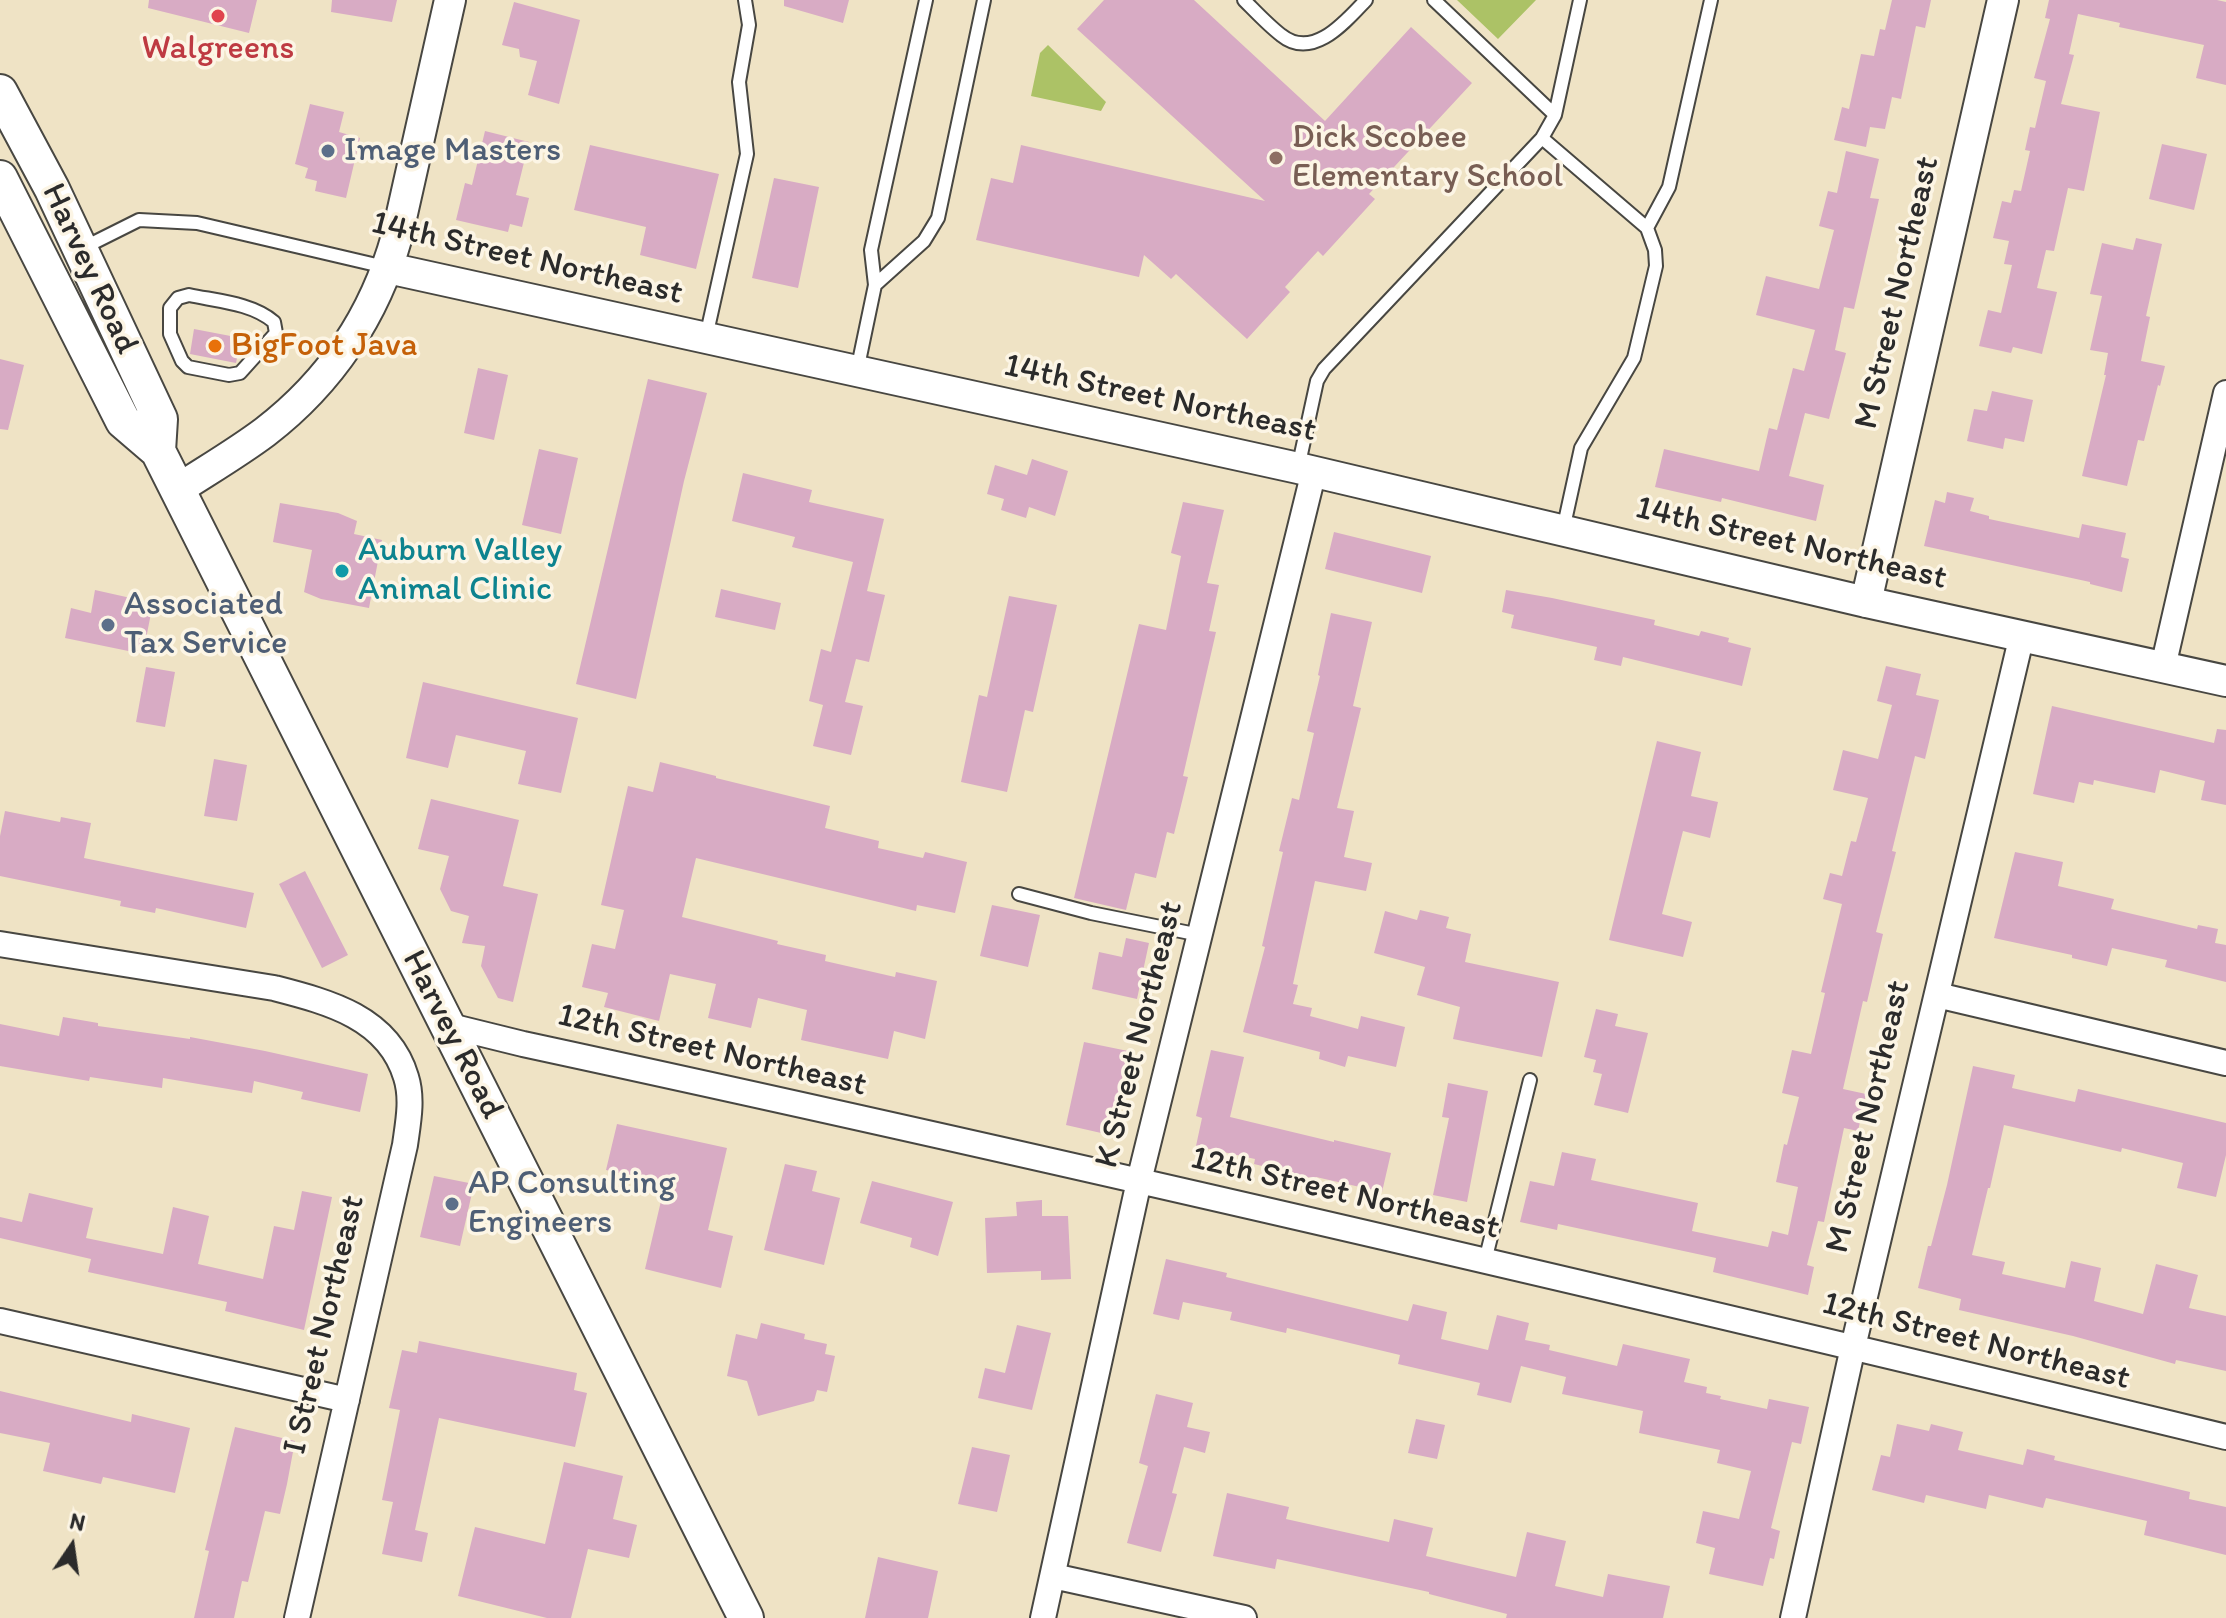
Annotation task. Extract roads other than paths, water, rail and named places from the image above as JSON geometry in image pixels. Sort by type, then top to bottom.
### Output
[{"type":"main road","name":"Harvey Road","points":[[0,92],[52,189],[160,419],[158,451]]},
{"type":"main road","points":[[0,130],[22,171],[52,189]]},
{"type":"main road","name":"Harvey Road","points":[[0,178],[123,421],[158,451],[746,1618]]},
{"type":"street","points":[[177,490],[264,432],[312,388],[340,357],[371,308],[388,268],[450,0]]},
{"type":"street","name":"M Street Northeast","points":[[1866,602],[2003,0]]},
{"type":"street","name":"14th Street Northeast","points":[[388,268],[1306,470],[1866,602],[2226,681]]},
{"type":"street","points":[[2163,667],[2226,393]]},
{"type":"street","name":"K Street Northeast","points":[[1043,1618],[1139,1181],[1200,935],[1306,470]]},
{"type":"street","name":"M Street Northeast","points":[[1793,1618],[1853,1347],[2022,635]]},
{"type":"street","name":"I Street Northeast","points":[[0,944],[274,988],[318,999],[374,1027],[394,1050],[407,1078],[410,1108],[405,1145],[297,1618]]},
{"type":"street","points":[[1937,995],[2226,1063]]},
{"type":"street","name":"12th Street Northeast","points":[[446,1025],[1485,1261],[2226,1437]]},
{"type":"street","points":[[0,1321],[347,1400]]},
{"type":"street","points":[[1053,1576],[1244,1618]]},
{"type":"lane","points":[[706,337],[747,154],[739,82],[749,25],[745,0]]},
{"type":"lane","points":[[857,371],[875,285],[871,250],[926,0]]},
{"type":"lane","points":[[875,285],[924,241],[938,218],[984,0]]},
{"type":"lane","points":[[1244,0],[1284,38],[1299,43],[1313,42],[1337,30],[1366,0]]},
{"type":"lane","points":[[1434,0],[1555,115]]},
{"type":"lane","points":[[1306,470],[1317,381],[1324,369],[1542,138],[1555,115],[1580,0]]},
{"type":"lane","points":[[1647,228],[1669,187],[1711,0]]},
{"type":"lane","points":[[1542,138],[1647,228],[1655,250],[1656,266],[1634,358],[1581,448],[1563,530]]},
{"type":"lane","name":"14th Street Northeast","points":[[80,250],[139,220],[197,223],[388,268]]},
{"type":"lane","points":[[189,295],[233,304],[264,314],[274,322],[276,333],[240,373],[229,375],[188,367],[170,334],[170,308],[178,298],[189,295]]},
{"type":"lane","points":[[1019,894],[1091,913],[1200,935]]},
{"type":"lane","points":[[1485,1261],[1530,1080]]},
{"type":"place","name":"Walgreens","points":[[218,16]]},
{"type":"place","name":"Image Masters","points":[[328,151]]},
{"type":"place","name":"Dick Scobee Elementary School","points":[[1276,158]]},
{"type":"place","name":"BigFoot Java","points":[[215,346]]},
{"type":"place","name":"Auburn Valley Animal Clinic","points":[[342,571]]},
{"type":"place","name":"Associated Tax Service","points":[[108,625]]},
{"type":"place","name":"AP Consulting Engineers","points":[[452,1204]]}]
